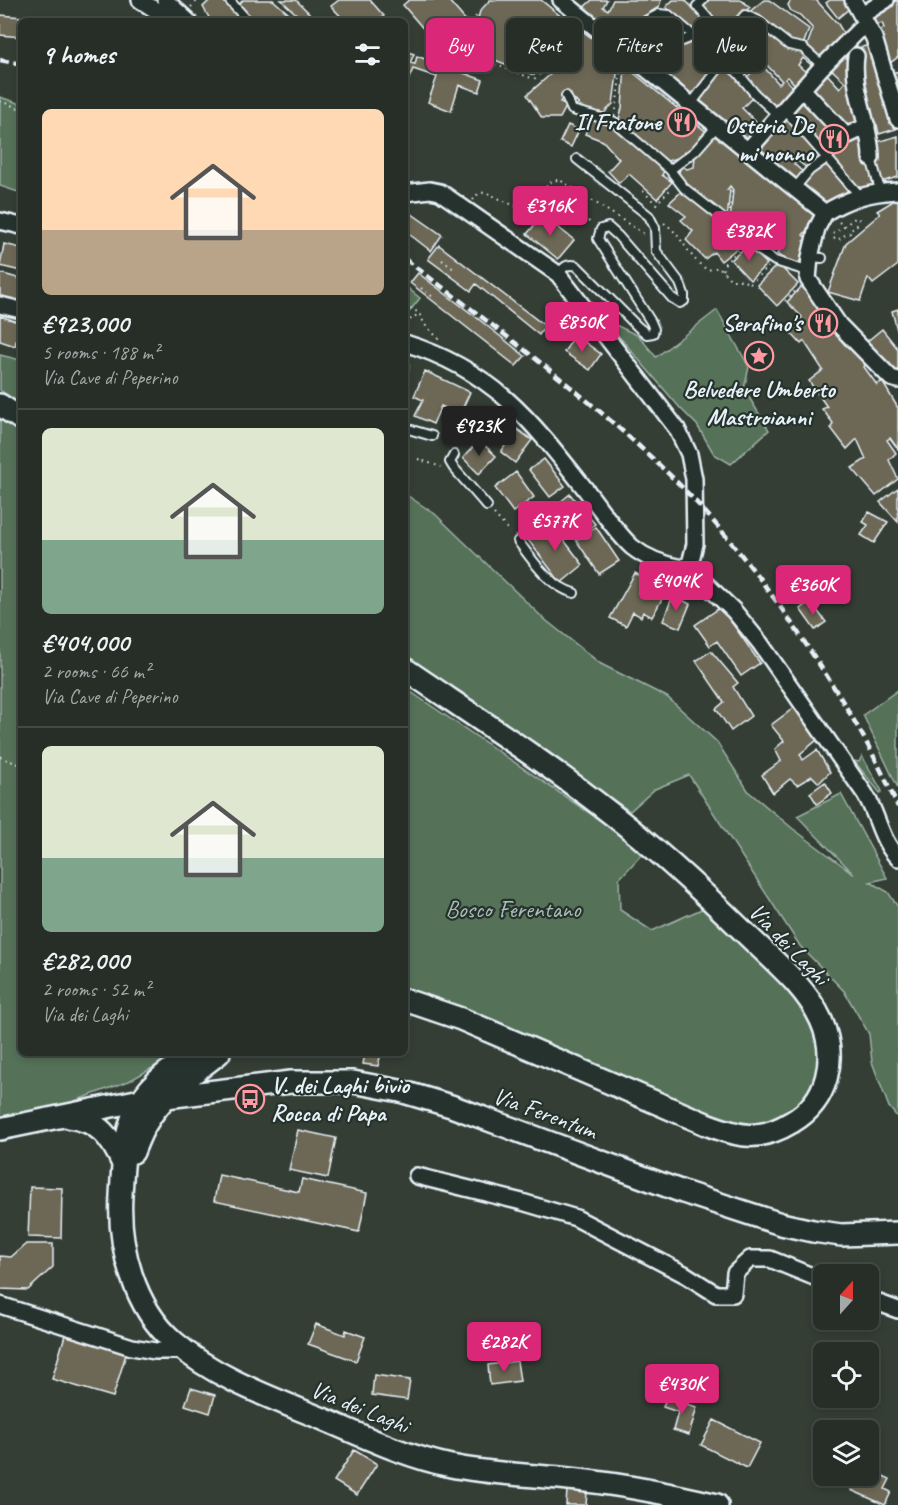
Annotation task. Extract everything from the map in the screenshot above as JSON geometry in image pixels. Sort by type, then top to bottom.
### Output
[{"type":"main road","points":[[0,405],[18,417]]},
{"type":"main road","name":"Via dei Laghi","points":[[408,671],[579,789],[640,837],[702,892],[787,974],[809,1000],[826,1034],[829,1046],[829,1066],[823,1091],[816,1103],[805,1114],[768,1135],[739,1134],[706,1124],[461,1018],[408,1001]]},
{"type":"main road","name":"Via dei Laghi","points":[[191,1056],[174,1066],[141,1100],[128,1128],[122,1171],[121,1227],[129,1268],[140,1295],[157,1324],[173,1341],[218,1371],[280,1401],[394,1449],[434,1462],[485,1472],[600,1482],[717,1505]]},
{"type":"main road","name":"Via dei Laghi","points":[[122,1171],[147,1121],[167,1096],[215,1056]]},
{"type":"main road","points":[[219,1056],[218,1069],[223,1079],[230,1084],[244,1087]]},
{"type":"main road","points":[[0,1129],[68,1116],[132,1089],[174,1066]]},
{"type":"main road","name":"Via Ferentum","points":[[68,1116],[167,1096],[291,1082],[328,1081],[388,1088],[467,1112],[683,1192],[781,1224],[834,1234],[898,1233]]},
{"type":"main road","points":[[137,1144],[159,1123],[182,1107],[212,1092]]},
{"type":"main road","points":[[68,1116],[88,1121],[104,1131],[113,1144],[122,1171]]},
{"type":"street","points":[[140,0],[167,18]]},
{"type":"street","points":[[165,0],[189,15]]},
{"type":"street","points":[[563,0],[594,25]]},
{"type":"street","points":[[853,0],[873,38],[898,117]]},
{"type":"street","points":[[748,150],[801,89],[848,40],[864,19],[886,0]]},
{"type":"street","points":[[856,56],[854,68],[871,141],[871,158]]},
{"type":"street","points":[[652,72],[794,189],[827,212]]},
{"type":"street","points":[[801,89],[846,135],[867,126]]},
{"type":"street","points":[[408,193],[430,190],[440,192],[558,274],[666,413],[686,445],[692,463],[695,502],[694,550],[688,567],[670,565],[642,554],[632,547],[531,423],[491,385],[446,358],[408,344]]},
{"type":"street","points":[[896,383],[839,325],[812,266],[818,228],[827,212],[838,204],[880,190],[898,191]]},
{"type":"street","points":[[0,221],[18,225]]},
{"type":"street","points":[[0,305],[18,309]]},
{"type":"street","points":[[688,567],[729,606],[760,644],[865,794],[886,844],[898,858]]},
{"type":"street","points":[[417,1176],[576,1218],[686,1275],[716,1294],[733,1294],[735,1273],[750,1259],[770,1259],[813,1277]]},
{"type":"street","points":[[879,1303],[898,1310]]},
{"type":"street","points":[[0,1305],[132,1347],[155,1351],[186,1351]]},
{"type":"lane","points":[[229,0],[245,18]]},
{"type":"lane","points":[[703,0],[697,6],[708,18]]},
{"type":"lane","points":[[651,18],[659,14],[669,15],[673,18]]},
{"type":"lane","points":[[682,26],[694,36],[682,41]]},
{"type":"lane","points":[[766,27],[789,45],[803,48],[823,66]]},
{"type":"lane","points":[[848,40],[856,56]]},
{"type":"lane","points":[[691,104],[716,72]]},
{"type":"lane","points":[[737,72],[755,94],[781,112],[827,158],[861,197]]},
{"type":"lane","points":[[566,96],[572,110],[613,121],[672,171],[684,188],[729,223],[738,236],[755,248],[775,261],[812,266]]},
{"type":"lane","points":[[672,171],[695,152],[717,126]]},
{"type":"lane","points":[[794,189],[810,171],[827,158],[846,135]]},
{"type":"lane","points":[[871,158],[880,190]]},
{"type":"lane","points":[[558,274],[565,266],[571,264],[577,266],[638,327],[647,334],[653,333],[651,322],[600,244],[598,235],[603,227],[612,230],[672,298],[683,303],[685,297],[669,267],[656,250],[653,223],[641,208],[577,159]]},
{"type":"lane","points":[[408,429],[432,436]]},
{"type":"lane","points":[[452,459],[487,506]]},
{"type":"lane","points":[[518,541],[551,581],[566,591],[574,593]]},
{"type":"path","points":[[189,15],[198,0]]},
{"type":"path","points":[[477,16],[464,52],[506,68]]},
{"type":"path","points":[[516,72],[534,79],[543,72]]},
{"type":"path","points":[[613,121],[618,106],[622,72]]},
{"type":"path","points":[[0,101],[18,108]]},
{"type":"path","points":[[643,191],[656,204],[676,183],[670,175],[672,171]]},
{"type":"path","points":[[472,201],[477,195],[485,192],[514,206],[530,208],[538,201],[550,182],[555,179],[560,180],[656,242]]},
{"type":"path","points":[[729,223],[732,191]]},
{"type":"path","points":[[542,193],[601,229]]},
{"type":"path","points":[[827,212],[844,226]]},
{"type":"path","points":[[855,218],[859,219],[858,224],[849,232],[838,240],[833,238],[833,235],[844,226],[855,218]]},
{"type":"path","points":[[661,222],[671,227],[702,267],[709,271],[717,267],[733,281],[742,280],[752,284],[770,265],[755,248]]},
{"type":"path","points":[[849,232],[852,236]]},
{"type":"path","points":[[723,270],[725,263],[742,246],[738,241],[738,236]]},
{"type":"path","points":[[442,260],[455,270]]},
{"type":"path","points":[[421,288],[433,297]]},
{"type":"path","points":[[408,307],[419,313],[425,325],[442,343],[446,358]]},
{"type":"path","points":[[408,320],[417,315]]},
{"type":"path","points":[[418,459],[446,467],[452,459]]},
{"type":"path","points":[[487,506],[518,541]]},
{"type":"path","points":[[0,757],[18,764]]},
{"type":"green space","points":[[0,97],[18,103],[18,192],[0,186]]},
{"type":"green space","points":[[408,288],[420,298],[408,313]]},
{"type":"green space","points":[[717,310],[749,367],[744,389],[769,430],[731,464],[714,454],[697,425],[605,320],[639,336],[656,357]]},
{"type":"green space","points":[[0,355],[18,359],[18,402],[0,390]]},
{"type":"green space","points":[[0,413],[18,425],[18,1056],[174,1056],[129,1081],[50,1110],[0,1119]]},
{"type":"green space","points":[[408,496],[435,514],[543,618],[601,664],[667,697],[717,742],[749,792],[792,828],[854,874],[797,816],[841,794],[887,878],[870,882],[888,892],[898,907],[898,1118],[889,1107],[872,1062],[869,1034],[844,991],[800,946],[689,775],[655,789],[630,811],[408,662]]},
{"type":"green space","name":"Bosco Ferentano","points":[[408,690],[645,851],[619,879],[620,910],[652,931],[704,908],[792,986],[823,1046],[810,1103],[750,1131],[408,991]]},
{"type":"green space","points":[[898,690],[898,788],[863,715]]},
{"type":"green space","points":[[862,756],[882,791],[880,793],[854,761],[859,762]]},
{"type":"building","points":[[210,0],[226,0],[241,18],[209,18],[203,7]]},
{"type":"building","points":[[243,0],[273,0],[294,18],[249,18],[237,7]]},
{"type":"building","points":[[281,0],[296,0],[313,17],[301,18]]},
{"type":"building","points":[[339,0],[370,0],[384,16],[382,18],[342,18],[331,6]]},
{"type":"building","points":[[409,0],[448,0],[464,18],[426,18],[426,32],[403,5]]},
{"type":"building","points":[[490,0],[541,0],[563,18],[506,18],[506,64],[494,60],[494,18],[478,18],[480,11]]},
{"type":"building","points":[[592,0],[607,0],[603,7],[608,10],[613,0],[661,0],[659,7],[641,18],[594,18],[583,8]]},
{"type":"building","points":[[673,0],[685,0],[703,18],[694,18],[694,33],[682,22],[682,18],[678,18],[666,7]]},
{"type":"building","points":[[707,0],[741,0],[750,7],[739,18],[711,18],[701,6]]},
{"type":"building","points":[[764,0],[769,0],[809,29],[803,45],[790,42],[766,25],[766,18],[755,18],[748,13]]},
{"type":"building","points":[[791,0],[816,0],[838,24],[846,37],[819,60],[806,48],[813,29],[800,15],[791,11],[788,5]]},
{"type":"building","points":[[830,0],[846,0],[851,7],[838,18],[826,3]]},
{"type":"building","points":[[898,0],[898,57],[890,63],[879,31],[884,28],[882,23],[877,25],[872,18],[878,9]]},
{"type":"building","points":[[0,15],[33,18],[18,18],[18,37],[0,35]]},
{"type":"building","points":[[766,29],[802,49],[818,63],[814,67],[803,58],[798,65],[809,75],[798,88],[788,77],[785,79],[796,90],[778,111],[745,79],[752,72],[766,72],[766,70],[779,84],[782,81],[766,64]]},
{"type":"building","points":[[582,31],[594,40],[594,72],[617,72],[613,104],[602,115],[586,112],[566,91],[560,102],[567,105],[560,118],[542,118],[527,95],[553,72],[582,72]]},
{"type":"building","points":[[694,41],[694,72],[714,72],[692,100],[660,72],[682,72],[682,46]]},
{"type":"building","points":[[871,45],[896,129],[879,134],[877,125],[872,127],[857,48]]},
{"type":"building","points":[[847,51],[854,58],[861,125],[846,131],[809,91],[825,72],[840,88],[845,82],[829,67]]},
{"type":"building","points":[[408,52],[414,54],[410,63],[415,64],[417,56],[426,59],[426,72],[461,72],[483,80],[479,92],[459,85],[451,111],[428,102],[437,77],[413,69],[408,81]]},
{"type":"building","points":[[898,71],[898,95],[893,73]]},
{"type":"building","points":[[625,72],[632,72],[709,134],[685,156],[664,162],[618,123],[622,108]]},
{"type":"building","points":[[718,72],[732,72],[754,96],[742,108],[762,128],[747,146],[694,102]]},
{"type":"building","points":[[806,98],[842,138],[826,150],[792,110]]},
{"type":"building","points":[[787,117],[824,156],[808,169],[798,161],[794,164],[805,174],[795,183],[756,150]]},
{"type":"building","points":[[592,119],[616,126],[665,169],[662,175],[672,182],[657,199],[629,174],[619,183],[608,171],[619,159],[603,141],[585,134]]},
{"type":"building","points":[[568,125],[579,130],[571,147],[560,142]]},
{"type":"building","points":[[865,131],[874,184],[860,189],[832,156],[849,135]]},
{"type":"building","points":[[716,132],[820,213],[803,235],[811,241],[797,266],[777,254],[780,250],[766,241],[761,247],[747,238],[730,221],[733,190],[730,186],[727,190],[730,190],[727,220],[678,176],[681,165],[687,169],[694,167],[695,156]]},
{"type":"building","points":[[898,136],[898,177],[881,182],[876,167],[873,143]]},
{"type":"building","points":[[829,164],[849,193],[821,207],[801,184],[813,171]]},
{"type":"building","points":[[682,191],[714,216],[740,246],[721,261],[714,252],[705,259],[686,240],[693,231],[681,220],[686,216],[669,203]]},
{"type":"building","points":[[898,198],[898,265],[873,284],[868,278],[860,301],[828,292],[846,243],[880,214],[877,211]]},
{"type":"building","points":[[408,211],[442,235],[431,251],[408,233]]},
{"type":"building","points":[[543,215],[574,240],[558,259],[527,234]]},
{"type":"building","points":[[4,244],[18,247],[18,270],[0,266]]},
{"type":"building","points":[[439,245],[545,326],[539,335],[476,284],[471,291],[428,259]]},
{"type":"building","points":[[748,245],[767,264],[750,280],[731,260]]},
{"type":"building","points":[[778,264],[798,284],[777,306],[757,285]]},
{"type":"building","points":[[0,273],[18,278],[18,306],[0,301]]},
{"type":"building","points":[[418,273],[525,356],[516,366],[410,283]]},
{"type":"building","points":[[803,285],[825,310],[821,315],[845,345],[848,342],[866,363],[864,367],[877,385],[882,381],[898,408],[898,449],[890,438],[887,440],[896,453],[889,460],[898,479],[876,496],[852,468],[866,459],[857,439],[847,449],[831,428],[833,423],[822,409],[827,407],[809,381],[823,370],[804,341],[801,344],[791,333],[802,317],[787,302]]},
{"type":"building","points":[[898,309],[898,330],[897,330],[892,311]]},
{"type":"building","points":[[0,316],[18,322],[15,346],[0,341]]},
{"type":"building","points":[[882,329],[898,349],[898,372],[865,343]]},
{"type":"building","points":[[575,335],[601,354],[590,370],[564,352]]},
{"type":"building","points":[[425,371],[470,392],[460,414],[441,406],[433,424],[415,416],[423,400],[414,396]]},
{"type":"building","points":[[500,417],[532,440],[515,463],[501,452],[505,446],[488,434]]},
{"type":"building","points":[[479,440],[496,456],[479,474],[463,458]]},
{"type":"building","points":[[544,459],[565,486],[550,497],[529,470]]},
{"type":"building","points":[[516,472],[534,497],[513,512],[495,488]]},
{"type":"building","points":[[898,488],[898,522],[880,502]]},
{"type":"building","points":[[570,494],[595,524],[579,537],[564,519],[559,523],[549,511]]},
{"type":"building","points":[[869,512],[888,522],[874,543],[861,535],[868,525],[863,522]]},
{"type":"building","points":[[551,523],[583,565],[561,583],[525,536]]},
{"type":"building","points":[[596,527],[619,561],[599,574],[576,540]]},
{"type":"building","points":[[635,573],[667,590],[652,617],[643,612],[641,617],[633,612],[626,626],[610,618]]},
{"type":"building","points":[[673,595],[690,604],[680,628],[663,621]]},
{"type":"building","points":[[810,601],[826,622],[815,630],[800,609]]},
{"type":"building","points":[[721,607],[760,663],[741,676],[717,641],[710,646],[695,625]]},
{"type":"building","points":[[711,651],[738,683],[733,687],[751,716],[731,731],[716,709],[724,702],[696,661]]},
{"type":"building","points":[[795,707],[817,740],[800,754],[803,760],[817,750],[830,772],[819,783],[812,776],[797,785],[790,779],[773,793],[762,775],[781,761],[775,749],[784,741],[771,725]]},
{"type":"building","points":[[825,782],[832,793],[817,804],[810,793]]},
{"type":"building","points":[[364,1056],[380,1056],[378,1066],[363,1064]]},
{"type":"building","points":[[298,1130],[336,1138],[328,1178],[289,1170]]},
{"type":"building","points":[[219,1175],[299,1192],[302,1179],[367,1193],[359,1232],[214,1201]]},
{"type":"building","points":[[30,1187],[62,1188],[61,1238],[28,1237]]},
{"type":"building","points":[[26,1244],[53,1244],[53,1267],[28,1290],[0,1289],[0,1256],[11,1257]]},
{"type":"building","points":[[316,1324],[345,1335],[346,1330],[365,1337],[356,1361],[308,1344]]},
{"type":"building","points":[[65,1335],[126,1354],[113,1397],[52,1379]]},
{"type":"building","points":[[517,1361],[520,1381],[490,1385],[488,1365]]},
{"type":"building","points":[[374,1375],[410,1380],[407,1400],[372,1395]]},
{"type":"building","points":[[191,1388],[215,1395],[210,1413],[185,1405]]},
{"type":"building","points":[[666,1398],[697,1407],[689,1435],[673,1430],[678,1412],[663,1407]]},
{"type":"building","points":[[714,1420],[760,1443],[747,1468],[701,1445]]},
{"type":"building","points":[[354,1450],[377,1464],[357,1495],[334,1481]]},
{"type":"building","points":[[879,1474],[890,1479],[885,1489],[891,1492],[885,1505],[851,1490],[853,1486],[879,1486]]},
{"type":"building","points":[[567,1490],[587,1492],[586,1505],[566,1505]]},
{"type":"railway","points":[[0,60],[18,63]]},
{"type":"railway","points":[[408,261],[579,394],[646,452],[698,504],[752,569],[817,661],[861,732],[898,807]]},
{"type":"place","name":"Il Fratone","points":[[682,122]]},
{"type":"place","name":"Osteria De mi nonno","points":[[834,139]]},
{"type":"place","name":"Serafino's","points":[[823,323]]},
{"type":"place","name":"Belvedere Umberto Mastroianni","points":[[759,356]]},
{"type":"place","name":"V. dei Laghi bivio Rocca di Papa","points":[[250,1099]]}]
